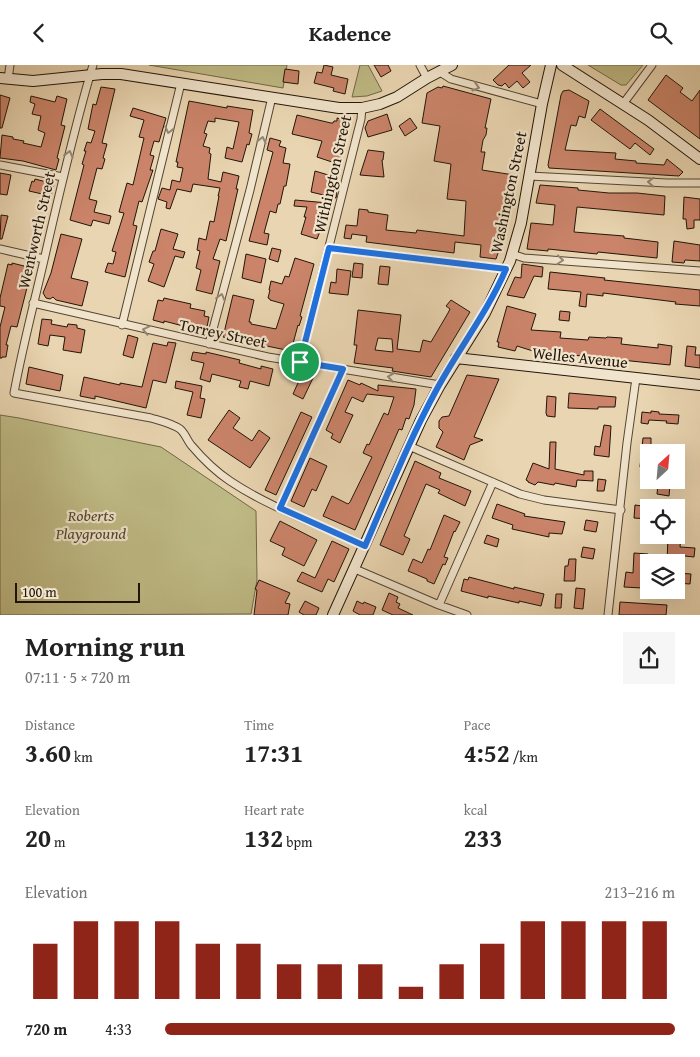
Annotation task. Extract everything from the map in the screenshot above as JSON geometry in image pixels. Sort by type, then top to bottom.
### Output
[{"type":"main road","points":[[4,78],[33,81],[91,70],[339,108],[362,108],[398,97],[427,78],[452,65]]},
{"type":"main road","name":"Washington Street","points":[[333,615],[409,446],[440,385],[485,313],[512,254],[520,223],[551,65]]},
{"type":"main road","points":[[562,65],[669,135],[700,159]]},
{"type":"main road","name":"Welles Avenue","points":[[456,358],[700,385]]},
{"type":"street","points":[[4,78],[10,65]]},
{"type":"street","points":[[420,65],[427,78]]},
{"type":"street","points":[[623,104],[652,65]]},
{"type":"street","name":"Wentworth Street","points":[[91,70],[63,177],[14,393],[151,418],[168,423],[181,430],[206,462],[228,480],[280,508]]},
{"type":"street","points":[[440,72],[451,79],[542,104]]},
{"type":"street","points":[[122,325],[181,83]]},
{"type":"street","points":[[209,344],[250,190],[272,97]]},
{"type":"street","name":"Withington Street","points":[[300,362],[361,119],[362,108]]},
{"type":"street","points":[[0,165],[63,177]]},
{"type":"street","points":[[529,176],[700,183]]},
{"type":"street","points":[[329,248],[506,269]]},
{"type":"street","points":[[0,249],[44,259]]},
{"type":"street","points":[[512,254],[524,257],[700,271]]},
{"type":"street","name":"Torrey Street","points":[[33,303],[209,344],[300,362],[440,385]]},
{"type":"street","points":[[343,369],[280,508],[365,546]]},
{"type":"street","points":[[608,615],[636,378]]},
{"type":"street","points":[[409,446],[520,494],[544,500],[620,509]]},
{"type":"street","points":[[439,605],[493,482]]},
{"type":"street","points":[[354,569],[464,614]]},
{"type":"green space","points":[[149,65],[287,65],[283,88]]},
{"type":"green space","points":[[360,65],[368,65],[382,91],[367,96],[352,97]]},
{"type":"green space","points":[[588,65],[643,65],[626,85],[621,85]]},
{"type":"green space","name":"Roberts Playground","points":[[0,415],[161,447],[256,511],[257,580],[251,614],[0,615]]},
{"type":"building","points":[[324,65],[333,67],[331,75],[348,79],[345,94],[333,91],[334,88],[314,83],[317,72],[322,73]]},
{"type":"building","points":[[374,65],[388,65],[391,71],[381,77]]},
{"type":"building","points":[[509,65],[531,65],[522,73],[530,82],[523,88],[517,81],[509,88],[505,83],[502,86],[498,85],[493,80]]},
{"type":"building","points":[[285,69],[299,71],[298,84],[283,82]]},
{"type":"building","points":[[666,75],[683,88],[680,92],[692,101],[700,90],[700,139],[648,100]]},
{"type":"building","points":[[443,86],[491,99],[485,128],[487,128],[486,135],[481,152],[485,152],[482,170],[514,175],[508,224],[496,259],[480,257],[481,245],[455,242],[454,253],[366,242],[367,236],[352,234],[351,239],[344,238],[346,225],[357,226],[359,209],[388,215],[386,230],[416,233],[417,230],[464,236],[466,201],[447,199],[451,164],[434,161],[440,126],[422,123],[427,93]]},
{"type":"building","points":[[101,87],[115,89],[102,143],[107,144],[103,158],[105,159],[102,169],[97,168],[89,199],[97,201],[94,212],[111,216],[109,224],[93,220],[91,226],[70,220],[84,165],[82,164],[86,151],[84,151],[87,142],[91,143],[95,131],[88,129],[93,104],[96,105]]},
{"type":"building","points":[[569,90],[589,101],[585,118],[579,116],[576,126],[571,125],[565,150],[616,153],[615,159],[636,161],[636,163],[664,165],[667,159],[683,172],[679,176],[549,168],[561,95],[563,91]]},
{"type":"building","points":[[0,95],[10,98],[2,128],[0,128]]},
{"type":"building","points":[[31,96],[55,102],[57,96],[67,99],[61,125],[65,126],[56,170],[23,161],[0,158],[2,135],[41,147],[45,133],[38,130],[41,116],[32,114],[35,104],[30,102]]},
{"type":"building","points":[[189,101],[227,108],[227,106],[253,110],[249,133],[252,134],[242,162],[225,158],[227,147],[233,149],[239,122],[215,118],[215,122],[208,121],[204,133],[207,134],[203,146],[210,148],[209,153],[211,154],[208,179],[221,182],[223,172],[239,176],[236,189],[238,189],[226,241],[220,239],[213,259],[220,261],[212,294],[196,290],[201,270],[196,268],[200,251],[197,250],[199,238],[206,240],[210,221],[214,222],[220,188],[193,184],[191,192],[177,189],[170,209],[166,208],[167,202],[158,199],[162,188],[170,190],[172,180],[180,182],[183,168],[177,167],[178,162],[176,162]]},
{"type":"building","points":[[133,108],[166,118],[159,142],[154,141],[150,155],[154,156],[150,170],[153,170],[142,202],[139,201],[133,225],[137,226],[125,277],[105,272],[108,263],[113,264],[116,252],[112,251],[124,213],[119,212],[127,183],[133,185],[144,138],[139,137],[144,120],[130,116]]},
{"type":"building","points":[[600,109],[654,149],[650,155],[635,143],[630,149],[591,120]]},
{"type":"building","points":[[387,114],[392,130],[368,137],[365,128],[368,121]]},
{"type":"building","points":[[297,115],[331,123],[337,121],[337,118],[348,121],[346,130],[342,129],[336,153],[342,154],[338,164],[317,157],[322,141],[292,134]]},
{"type":"building","points":[[410,118],[417,128],[405,136],[399,126]]},
{"type":"building","points":[[270,138],[281,141],[279,146],[286,148],[283,163],[290,164],[280,204],[278,204],[276,213],[270,211],[264,233],[269,234],[267,245],[249,241],[273,152],[267,150]]},
{"type":"building","points":[[368,150],[384,152],[382,160],[384,177],[360,175]]},
{"type":"building","points":[[315,171],[335,177],[330,190],[337,193],[336,198],[311,192]]},
{"type":"building","points":[[0,173],[11,175],[7,195],[0,194]]},
{"type":"building","points":[[35,179],[54,184],[51,196],[29,191],[32,181],[34,182]]},
{"type":"building","points":[[540,185],[609,193],[665,196],[664,215],[577,207],[574,232],[624,236],[624,238],[658,242],[657,258],[598,252],[597,254],[527,249],[531,223],[553,225],[555,205],[536,203]]},
{"type":"building","points":[[684,197],[700,199],[700,220],[694,220],[694,228],[687,229],[686,219],[683,219]]},
{"type":"building","points":[[295,200],[328,203],[326,210],[328,211],[317,239],[301,234],[307,207],[294,206]]},
{"type":"building","points":[[1,215],[8,216],[2,239],[0,239]]},
{"type":"building","points":[[161,229],[178,234],[173,249],[185,252],[183,258],[175,256],[164,287],[148,281],[154,264],[149,262],[153,251],[155,251]]},
{"type":"building","points":[[61,234],[82,239],[71,278],[88,282],[82,306],[56,300],[53,297],[50,299],[46,298],[43,293],[51,273]]},
{"type":"building","points":[[674,241],[700,245],[700,261],[685,260],[684,263],[672,262]]},
{"type":"building","points":[[272,248],[281,250],[278,262],[269,259]]},
{"type":"building","points":[[246,254],[266,259],[261,283],[242,278]]},
{"type":"building","points":[[295,258],[314,264],[300,316],[302,317],[291,351],[223,337],[233,295],[254,300],[249,322],[251,324],[276,329],[284,304],[268,298],[271,281],[282,284],[285,276],[289,277]]},
{"type":"building","points":[[12,263],[32,268],[17,327],[11,326],[6,345],[8,345],[6,357],[0,358],[0,327],[5,307],[0,306],[0,298],[8,264],[12,265]]},
{"type":"building","points":[[354,263],[363,264],[362,278],[352,277]]},
{"type":"building","points":[[522,264],[543,267],[542,277],[534,276],[524,298],[507,295],[515,277],[521,278]]},
{"type":"building","points":[[380,266],[390,267],[388,285],[378,284]]},
{"type":"building","points":[[337,269],[351,271],[348,295],[329,293],[331,282],[336,283]]},
{"type":"building","points":[[550,272],[605,278],[604,280],[700,290],[700,306],[603,293],[603,296],[587,294],[586,307],[579,306],[581,292],[548,289]]},
{"type":"building","points":[[164,298],[191,304],[190,308],[205,311],[204,316],[209,317],[206,332],[153,320],[158,300],[163,301]]},
{"type":"building","points":[[451,300],[470,312],[431,377],[392,371],[393,368],[354,363],[357,345],[354,345],[358,310],[401,315],[397,349],[420,352],[423,340],[431,342],[448,313],[450,309],[446,306]],"holes":[[[378,338],[392,339],[393,352],[375,350]]]},
{"type":"building","points":[[507,306],[536,314],[531,330],[561,332],[560,338],[588,340],[589,337],[622,338],[621,344],[658,348],[658,344],[672,346],[670,365],[533,351],[517,346],[515,351],[498,347],[499,342],[497,342]]},
{"type":"building","points":[[560,311],[570,312],[569,321],[559,320]]},
{"type":"building","points":[[42,319],[52,320],[51,324],[67,327],[68,324],[77,325],[77,328],[85,330],[81,353],[63,350],[65,337],[50,335],[48,346],[38,344]]},
{"type":"building","points":[[128,335],[138,338],[133,358],[123,355]]},
{"type":"building","points":[[168,342],[176,343],[166,383],[153,380],[146,408],[95,396],[95,399],[80,396],[84,377],[120,385],[120,383],[142,387],[153,343],[167,346]]},
{"type":"building","points":[[687,346],[696,347],[695,355],[700,355],[700,368],[685,366]]},
{"type":"building","points":[[193,352],[206,354],[206,352],[240,360],[239,363],[261,369],[261,366],[273,369],[269,386],[250,381],[248,389],[239,387],[241,381],[212,374],[210,382],[200,379],[204,363],[191,360]]},
{"type":"building","points":[[29,367],[63,375],[60,391],[26,384]]},
{"type":"building","points":[[302,374],[313,378],[303,399],[293,394]]},
{"type":"building","points":[[467,375],[499,379],[474,437],[483,440],[470,445],[464,460],[436,447],[443,432],[439,428],[439,421],[442,417],[449,416]]},
{"type":"building","points":[[348,380],[360,385],[361,383],[378,391],[378,385],[416,389],[414,405],[409,419],[406,418],[402,430],[399,429],[355,530],[323,516],[332,496],[348,504],[350,502],[372,457],[363,453],[367,444],[369,445],[384,413],[388,415],[394,397],[367,394],[363,402],[352,397],[345,412],[353,415],[340,443],[331,438],[333,434],[326,430]]},
{"type":"building","points":[[176,381],[202,386],[200,398],[205,399],[201,418],[187,415],[193,392],[175,388]]},
{"type":"building","points":[[569,393],[616,397],[615,407],[598,407],[598,409],[568,408]]},
{"type":"building","points":[[547,396],[556,397],[555,417],[547,416]]},
{"type":"building","points":[[229,410],[240,418],[233,428],[252,441],[259,430],[270,438],[250,468],[208,440]]},
{"type":"building","points":[[651,411],[659,412],[659,414],[679,415],[678,424],[649,420],[648,424],[641,423],[642,412],[651,413]]},
{"type":"building","points":[[301,412],[312,417],[276,495],[265,490]]},
{"type":"building","points":[[604,425],[611,426],[609,457],[594,455],[595,446],[600,447]]},
{"type":"building","points":[[643,438],[651,438],[651,444],[642,444]]},
{"type":"building","points":[[550,442],[556,442],[555,469],[584,475],[584,471],[593,471],[593,481],[577,480],[576,487],[538,482],[535,485],[528,482],[526,480],[533,463],[549,469]]},
{"type":"building","points":[[310,458],[327,466],[316,491],[312,489],[304,507],[291,501]]},
{"type":"building","points":[[415,461],[441,473],[439,478],[471,491],[465,506],[438,493],[440,490],[426,484],[404,536],[410,539],[403,555],[380,545]]},
{"type":"building","points":[[598,479],[606,480],[604,491],[597,491]]},
{"type":"building","points":[[658,489],[670,489],[669,496],[657,494]]},
{"type":"building","points":[[497,504],[525,514],[524,516],[565,522],[562,534],[549,533],[549,537],[512,529],[513,525],[492,518]]},
{"type":"building","points":[[635,505],[640,506],[640,518],[634,518]]},
{"type":"building","points":[[444,515],[460,522],[454,531],[444,557],[448,558],[445,565],[443,564],[434,584],[408,571],[413,559],[422,563],[428,549],[430,550]]},
{"type":"building","points":[[586,520],[598,522],[596,532],[584,530]]},
{"type":"building","points":[[280,521],[317,540],[304,566],[282,555],[285,548],[270,541]]},
{"type":"building","points":[[487,535],[499,539],[497,547],[484,543]]},
{"type":"building","points":[[332,541],[349,549],[334,582],[328,579],[322,592],[297,581],[302,572],[315,578]]},
{"type":"building","points":[[668,544],[680,544],[680,547],[695,548],[694,557],[685,556],[685,554],[667,554]]},
{"type":"building","points":[[583,547],[595,549],[593,559],[581,557]]},
{"type":"building","points":[[634,553],[648,554],[640,554],[640,588],[624,587],[626,572],[633,573]]},
{"type":"building","points":[[569,559],[576,559],[575,581],[564,581],[565,566],[568,566]]},
{"type":"building","points":[[685,574],[691,574],[690,584],[685,584]]},
{"type":"building","points":[[469,577],[514,589],[514,587],[544,594],[541,606],[488,596],[488,598],[461,591],[464,579],[468,580]]},
{"type":"building","points":[[259,580],[290,593],[285,603],[290,604],[288,615],[254,615],[257,590],[255,589]]},
{"type":"building","points":[[576,588],[585,589],[583,609],[574,608]]},
{"type":"building","points":[[389,593],[398,597],[396,602],[400,604],[398,608],[413,615],[393,615],[382,610]]},
{"type":"building","points":[[556,594],[562,594],[561,608],[555,608]]},
{"type":"building","points":[[305,601],[319,608],[316,615],[304,615],[299,612]]},
{"type":"building","points":[[357,601],[376,607],[373,615],[360,615],[353,611]]},
{"type":"building","points":[[620,602],[667,605],[666,615],[619,615]]},
{"type":"route","points":[[329,248],[506,269],[485,313],[420,421],[365,546],[280,508],[343,369],[300,362],[329,248]]}]
